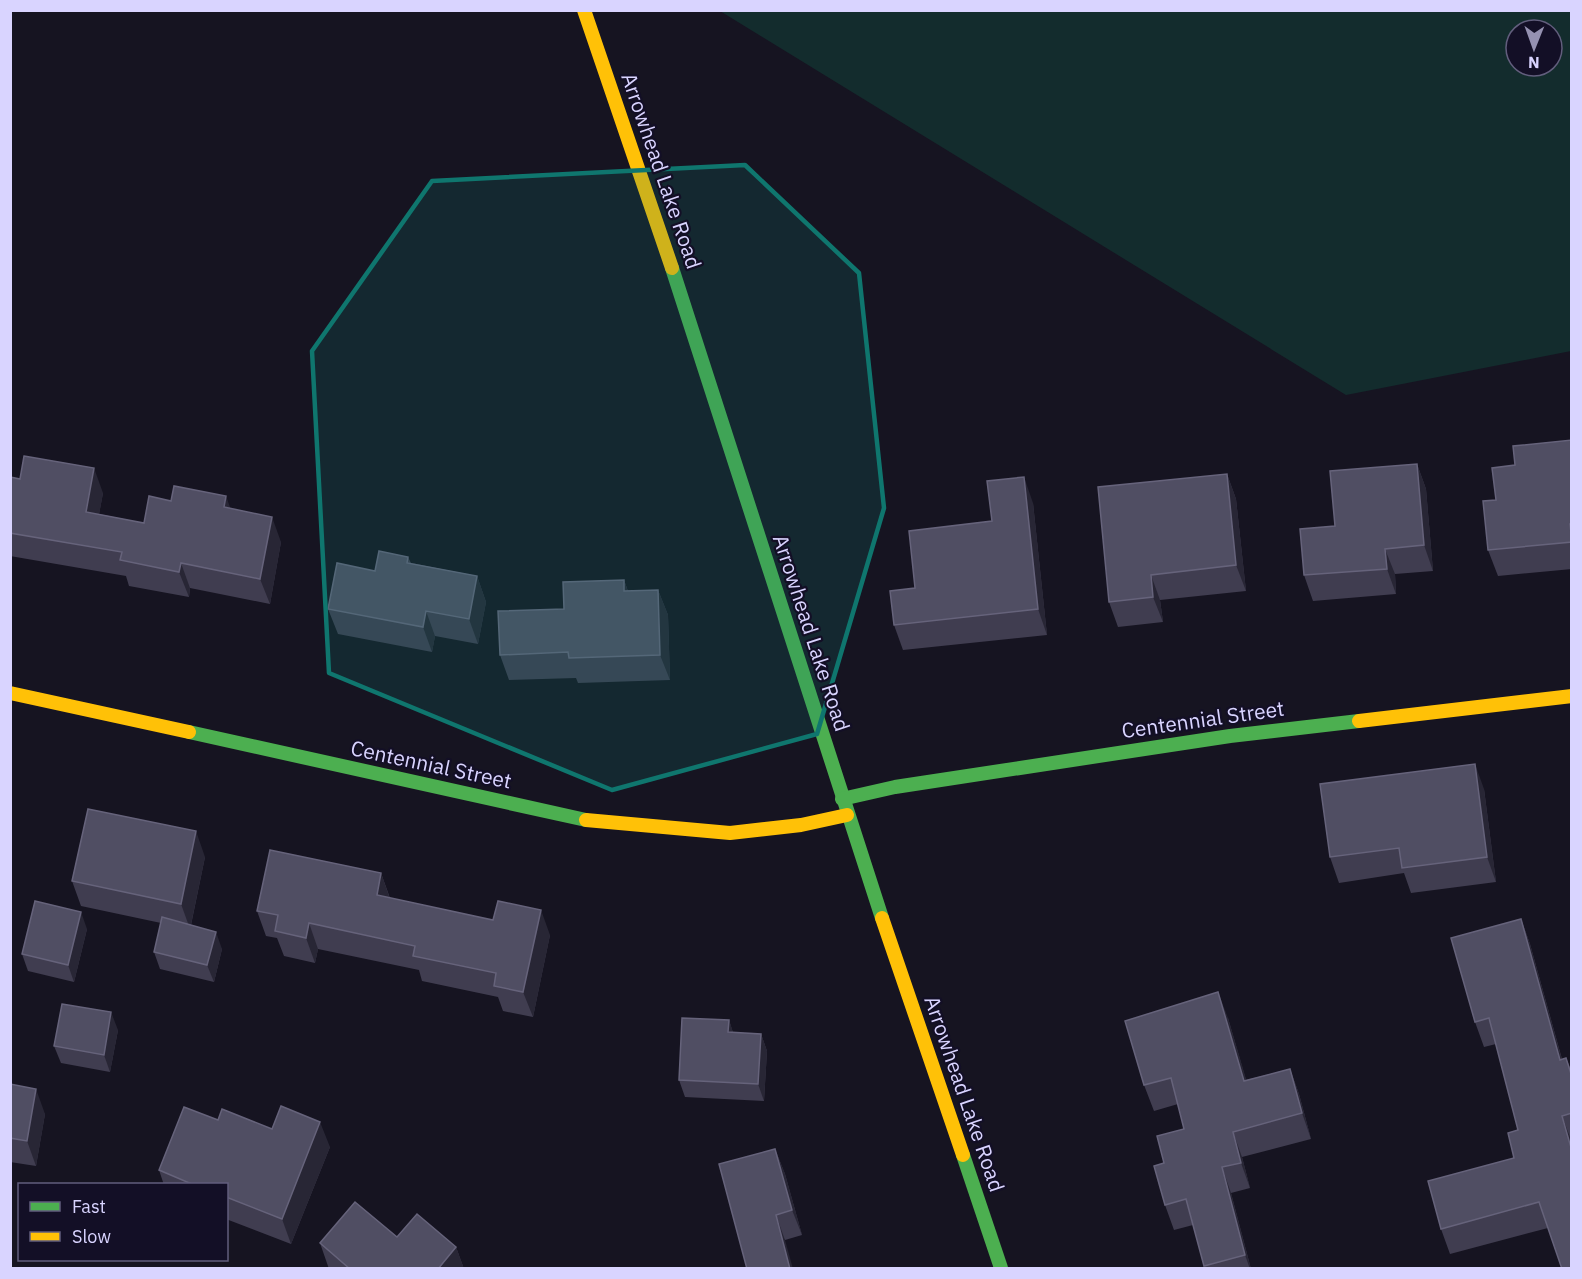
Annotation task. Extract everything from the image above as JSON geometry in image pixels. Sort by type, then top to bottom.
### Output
[{"type":"street","name":"Arrowhead Lake Road","points":[[584,10],[656,219],[847,815],[1001,1269]]},
{"type":"street","name":"Centennial Street","points":[[10,693],[599,824],[730,833],[801,825],[847,815]]},
{"type":"street","name":"Centennial Street","points":[[842,799],[895,788],[1230,736],[1572,696]]},
{"type":"highlighted area","points":[[745,165],[859,273],[884,508],[817,734],[612,790],[329,673],[312,351],[432,181]]},
{"type":"green space","points":[[720,11],[1571,11],[1571,351],[1346,395]]},
{"type":"building","points":[[1572,440],[1572,524],[1570,524],[1572,542],[1488,550],[1483,501],[1496,500],[1492,468],[1515,465],[1513,446]]},
{"type":"building","points":[[24,456],[94,468],[86,512],[144,523],[149,496],[171,501],[174,486],[226,496],[224,507],[272,517],[260,579],[181,563],[179,572],[120,560],[122,552],[10,533],[10,477],[20,479]]},
{"type":"building","points":[[1417,464],[1424,545],[1385,549],[1387,569],[1304,575],[1300,529],[1335,526],[1330,471]]},
{"type":"building","points":[[1227,474],[1236,565],[1151,575],[1153,597],[1109,602],[1098,487]]},
{"type":"building","points":[[1024,477],[1038,609],[894,625],[890,591],[915,588],[909,531],[992,521],[987,481]]},
{"type":"building","points":[[379,551],[408,557],[407,563],[477,576],[469,619],[426,611],[423,627],[328,609],[337,563],[375,571]]},
{"type":"building","points":[[624,580],[624,591],[658,590],[660,655],[569,658],[568,652],[500,655],[498,611],[564,609],[563,582]]},
{"type":"building","points":[[1475,764],[1487,857],[1402,868],[1399,848],[1330,857],[1320,784]]},
{"type":"building","points":[[88,809],[196,831],[181,904],[72,881]]},
{"type":"building","points":[[270,850],[381,873],[377,895],[493,920],[498,901],[541,910],[523,992],[494,986],[496,973],[413,956],[415,946],[309,923],[306,938],[275,931],[278,915],[257,911]]},
{"type":"building","points":[[35,901],[81,912],[68,965],[22,954]]},
{"type":"building","points":[[162,917],[216,932],[207,965],[154,952]]},
{"type":"building","points":[[1521,919],[1560,1060],[1566,1058],[1572,1077],[1572,1113],[1562,1116],[1572,1151],[1572,1269],[1562,1269],[1539,1202],[1441,1229],[1428,1181],[1514,1158],[1508,1133],[1518,1130],[1489,1018],[1475,1022],[1451,938]]},
{"type":"building","points":[[1218,992],[1244,1081],[1290,1069],[1302,1113],[1233,1132],[1241,1163],[1222,1167],[1245,1255],[1204,1266],[1186,1199],[1165,1205],[1154,1166],[1164,1163],[1157,1136],[1184,1129],[1171,1078],[1144,1085],[1125,1021]]},
{"type":"building","points":[[62,1004],[111,1012],[104,1055],[54,1046]]},
{"type":"building","points":[[682,1018],[729,1020],[728,1032],[761,1034],[758,1084],[679,1080]]},
{"type":"building","points":[[10,1084],[36,1089],[27,1141],[10,1138]]},
{"type":"building","points":[[281,1106],[320,1122],[282,1219],[228,1198],[228,1183],[189,1183],[159,1170],[184,1107],[218,1120],[222,1109],[272,1129]]},
{"type":"building","points":[[775,1149],[792,1210],[776,1215],[790,1269],[747,1269],[719,1164]]},
{"type":"building","points":[[355,1202],[397,1237],[417,1214],[456,1247],[438,1269],[350,1269],[320,1243]]},
{"type":"traffic: fast","points":[[672,268],[882,918]]},
{"type":"traffic: fast","points":[[842,799],[895,787],[1230,736],[1359,721]]},
{"type":"traffic: fast","points":[[189,732],[586,820]]},
{"type":"traffic: fast","points":[[963,1155],[1001,1268]]},
{"type":"traffic: slow","points":[[584,10],[672,268]]},
{"type":"traffic: slow","points":[[10,693],[189,732]]},
{"type":"traffic: slow","points":[[1359,721],[1572,696]]},
{"type":"traffic: slow","points":[[586,820],[730,833],[801,825],[847,815]]},
{"type":"traffic: slow","points":[[882,918],[963,1155]]}]
